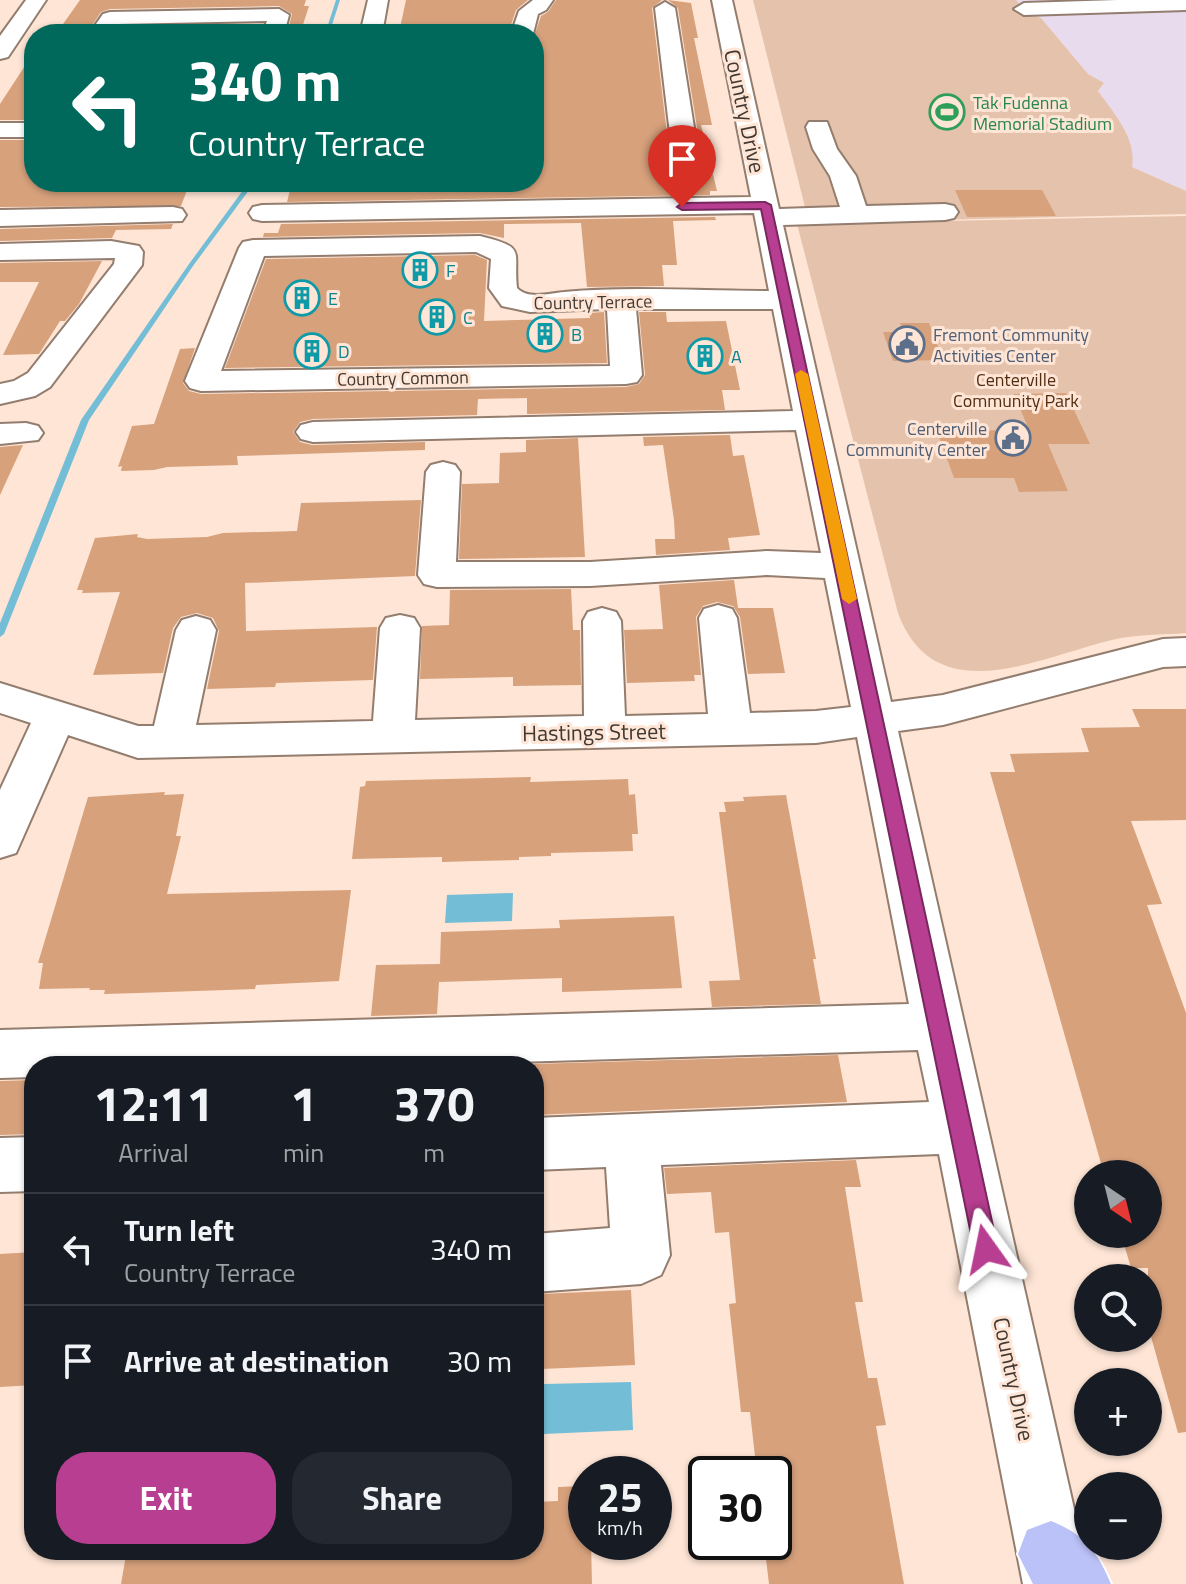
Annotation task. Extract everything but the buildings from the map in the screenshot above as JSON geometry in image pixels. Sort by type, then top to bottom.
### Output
[{"type":"street","points":[[3,43],[36,0]]},
{"type":"street","points":[[373,24],[378,0]]},
{"type":"street","points":[[525,24],[529,11],[543,0]]},
{"type":"street","name":"Country Drive","points":[[722,0],[710,45],[729,137],[767,211],[1057,1577]]},
{"type":"street","points":[[1024,9],[1186,4]]},
{"type":"street","points":[[665,8],[685,148],[729,137]]},
{"type":"street","points":[[106,24],[110,18],[140,9],[279,15],[276,24]]},
{"type":"street","points":[[670,46],[710,45]]},
{"type":"street","points":[[818,127],[825,149],[843,176],[856,215]]},
{"type":"street","points":[[0,130],[24,130]]},
{"type":"street","points":[[262,213],[767,211],[856,215],[945,212]]},
{"type":"street","points":[[0,218],[173,215]]},
{"type":"street","name":"Country Terrace","points":[[253,248],[480,244],[505,255],[503,289],[507,296],[535,304],[567,300],[786,300]]},
{"type":"street","name":"Country Common","points":[[253,248],[201,381],[626,375],[621,301]]},
{"type":"street","points":[[0,252],[111,249],[129,252],[128,265],[39,380],[24,389],[0,394]]},
{"type":"street","points":[[313,432],[811,420]]},
{"type":"street","points":[[443,472],[437,575],[590,574],[767,563],[842,566]]},
{"type":"street","points":[[718,618],[731,729]]},
{"type":"street","points":[[602,621],[605,732]]},
{"type":"street","points":[[393,737],[400,628]]},
{"type":"street","points":[[171,742],[196,630]]},
{"type":"street","name":"Hastings Street","points":[[0,698],[138,742],[816,727],[943,710],[1163,653],[1186,652]]},
{"type":"street","points":[[0,840],[55,716]]},
{"type":"street","points":[[0,1054],[939,1026]]},
{"type":"street","points":[[544,1144],[960,1127]]},
{"type":"street","points":[[544,1262],[641,1255],[631,1140]]},
{"type":"street","points":[[0,1165],[24,1164]]},
{"type":"shaded area","points":[[1016,0],[1186,0],[1186,191],[1132,167],[1127,134],[1098,91],[1104,84],[1088,74],[1041,18],[1028,14]]},
{"type":"green space","name":"Tak Fudenna Memorial Stadium","points":[[753,0],[1016,0],[1028,14],[1041,18],[1088,74],[1104,83],[1098,91],[1128,136],[1132,167],[1186,191],[1186,214],[809,223]]},
{"type":"green space","name":"Centerville Community Park","points":[[1186,216],[1186,633],[1121,638],[992,670],[963,670],[937,662],[915,644],[898,613],[797,224]]},
{"type":"water","points":[[513,893],[512,921],[445,923],[447,895]]},
{"type":"water","points":[[631,1382],[633,1430],[544,1434],[544,1384]]},
{"type":"waterway","points":[[330,24],[338,0]]},
{"type":"waterway","points":[[0,634],[85,420],[245,192]]},
{"type":"slow traffic","points":[[801,374],[849,599]]},
{"type":"place","name":"Tak Fudenna Memorial Stadium","points":[[947,112]]},
{"type":"place","name":"F","points":[[420,270]]},
{"type":"place","name":"E","points":[[302,298]]},
{"type":"place","name":"C","points":[[437,317]]},
{"type":"place","name":"B","points":[[545,334]]},
{"type":"place","name":"Fremont Community Activities Center","points":[[907,344]]},
{"type":"place","name":"D","points":[[312,351]]},
{"type":"place","name":"A","points":[[705,356]]},
{"type":"place","name":"Centerville Community Center","points":[[1013,438]]},
{"type":"route","points":[[682,207],[765,205],[986,1249]]}]
